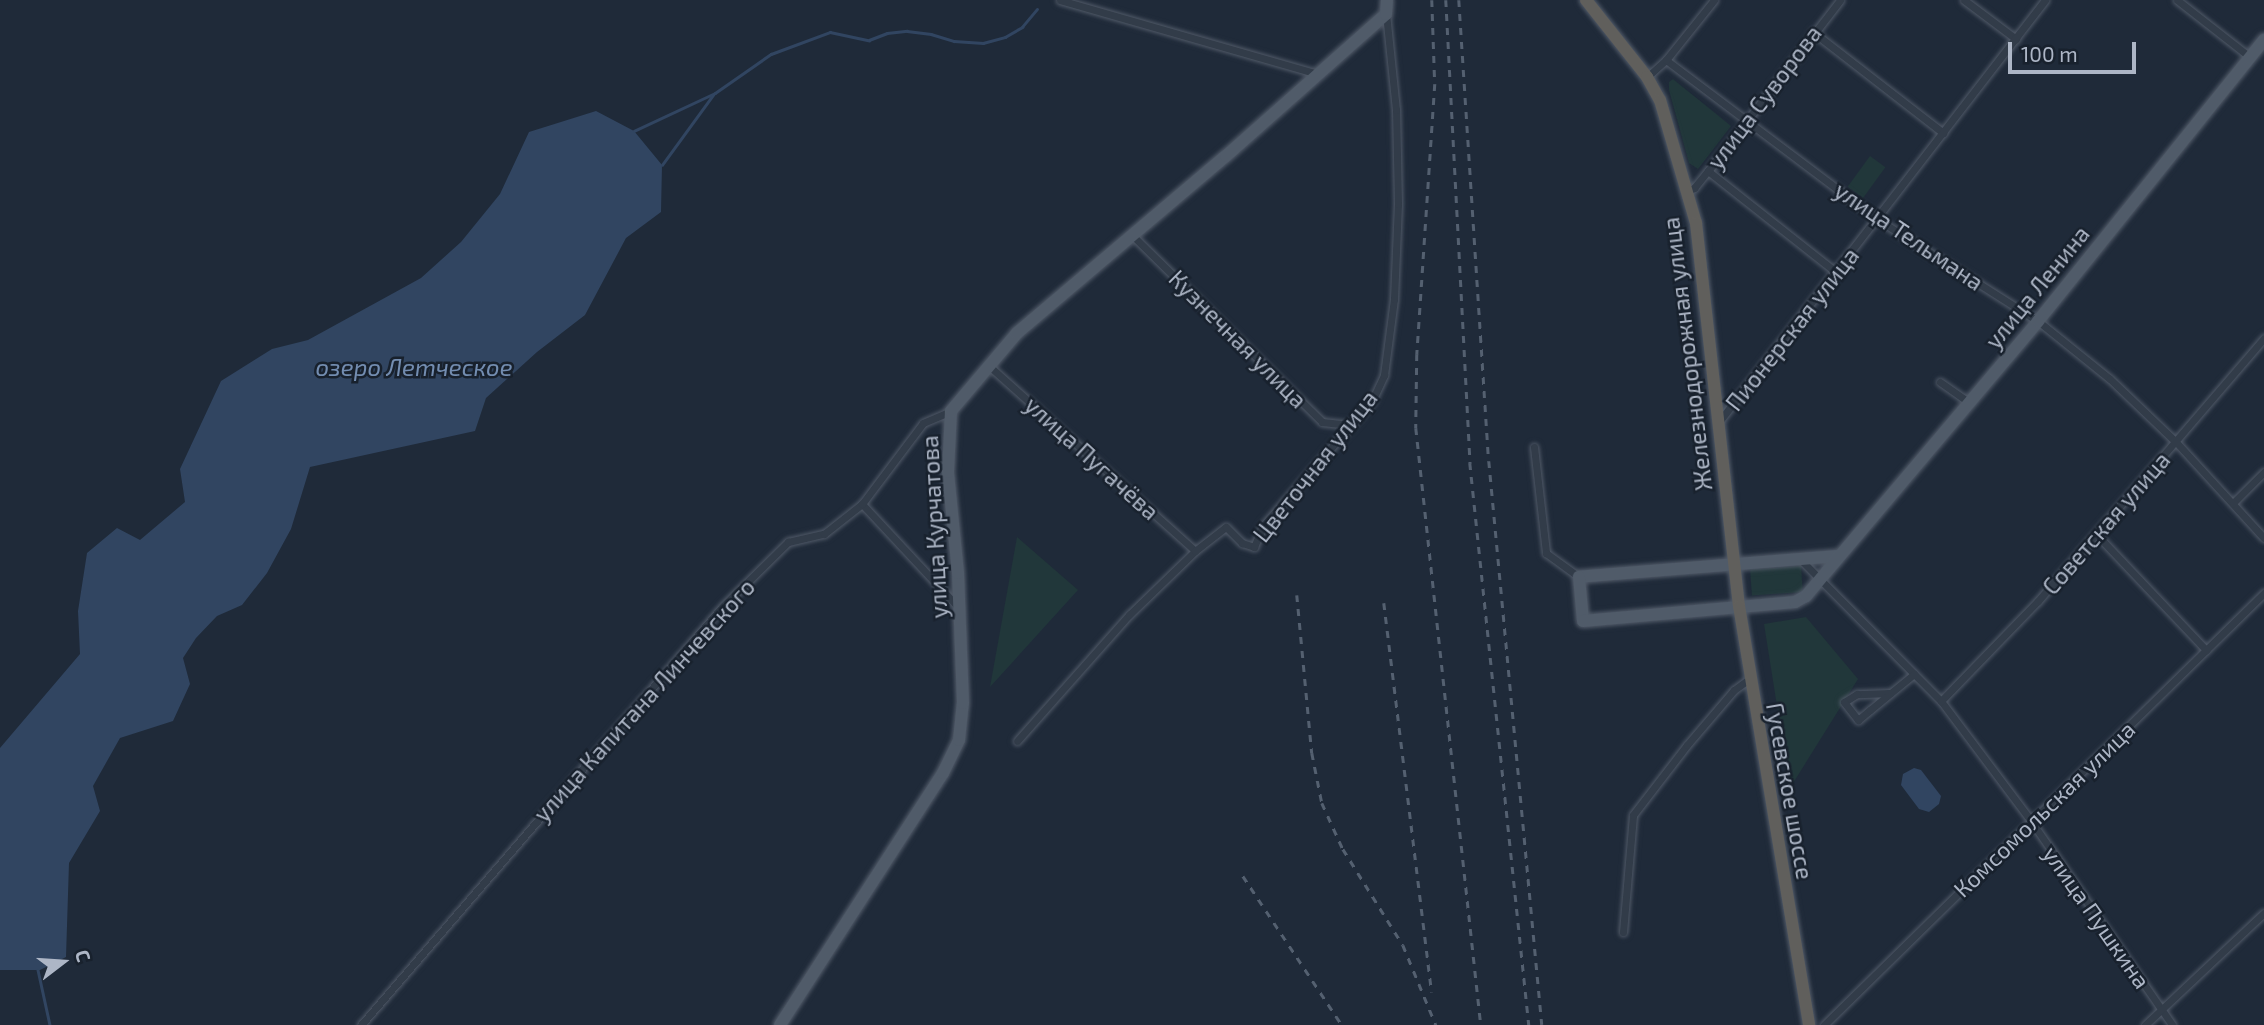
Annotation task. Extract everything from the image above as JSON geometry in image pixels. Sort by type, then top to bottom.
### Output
[{"type":"highway","name":"Железнодорожная улица","points":[[1586,0],[1647,77],[1660,100],[1687,191],[1701,254],[1734,563]]},
{"type":"highway","name":"Гусевское шоссе","points":[[1734,563],[1749,679],[1809,1025]]},
{"type":"main road","points":[[1386,14],[1387,0]]},
{"type":"main road","name":"улица Курчатова","points":[[780,1025],[943,774],[959,740],[963,703],[959,608],[948,472],[951,411],[1017,333],[1133,236],[1386,14]]},
{"type":"main road","name":"улица Ленина","points":[[1579,577],[1583,621],[1795,602],[1806,596],[2038,321],[2264,40]]},
{"type":"main road","points":[[1579,577],[1838,556]]},
{"type":"street","points":[[1060,0],[1319,74]]},
{"type":"street","points":[[1647,77],[1666,60],[1714,0]]},
{"type":"street","name":"улица Суворова","points":[[1687,191],[1694,188],[1708,171],[1840,0]]},
{"type":"street","points":[[1964,0],[2016,39]]},
{"type":"street","name":"Пионерская улица","points":[[1718,424],[2045,0]]},
{"type":"street","points":[[2177,0],[2249,57]]},
{"type":"street","name":"Цветочная улица","points":[[1017,741],[1129,615],[1195,551],[1226,527],[1242,543],[1254,547],[1262,526],[1372,401],[1384,374],[1394,299],[1398,204],[1396,110],[1386,14]]},
{"type":"street","points":[[1813,32],[1943,133]]},
{"type":"street","name":"улица Тельмана","points":[[1666,60],[1868,212],[1876,221],[2038,321],[2110,379],[2176,442],[2264,538]]},
{"type":"street","points":[[1708,171],[1837,273]]},
{"type":"street","name":"Кузнечная улица","points":[[1133,236],[1322,422],[1350,425]]},
{"type":"street","name":"Советская улица","points":[[1941,701],[2038,601],[2264,338]]},
{"type":"street","name":"улица Пугачёва","points":[[988,365],[1195,551]]},
{"type":"street","points":[[1940,382],[1969,402]]},
{"type":"street","name":"улица Капитана Линчевского","points":[[361,1025],[722,607],[788,542],[824,534],[862,503],[923,423],[951,411]]},
{"type":"street","points":[[1534,447],[1546,553],[1579,577]]},
{"type":"street","points":[[2233,503],[2264,472]]},
{"type":"street","points":[[862,503],[959,608]]},
{"type":"street","points":[[2096,534],[2206,650]]},
{"type":"street","name":"улица Пушкина","points":[[1800,559],[1941,701],[2031,821],[2172,1025]]},
{"type":"street","name":"Комсомольская улица","points":[[1824,1025],[2264,593]]},
{"type":"street","points":[[1891,693],[1857,694],[1844,702],[1857,720],[1891,693],[1914,674]]},
{"type":"street","points":[[1623,932],[1633,815],[1718,708],[1734,690],[1749,679]]},
{"type":"street","points":[[2145,1025],[2264,912]]},
{"type":"green space","points":[[1673,79],[1731,126],[1698,169],[1689,163],[1669,90],[1669,82]]},
{"type":"green space","points":[[1870,156],[1885,167],[1863,198],[1848,187]]},
{"type":"green space","points":[[1017,537],[1078,590],[990,687]]},
{"type":"green space","points":[[1801,566],[1803,592],[1752,595],[1750,570]]},
{"type":"green space","points":[[1806,617],[1858,679],[1790,788],[1764,624]]},
{"type":"water","name":"озеро Летческое","points":[[596,111],[634,131],[662,165],[661,212],[626,238],[585,315],[537,352],[486,398],[475,431],[310,467],[291,529],[267,573],[242,605],[217,616],[196,638],[183,658],[190,684],[173,721],[120,738],[93,786],[100,811],[69,863],[66,957],[40,970],[0,970],[0,748],[80,654],[78,611],[87,553],[117,528],[140,540],[185,502],[180,469],[221,381],[272,349],[308,340],[421,278],[461,242],[500,194],[529,132]]},
{"type":"water","points":[[1914,768],[1921,770],[1941,796],[1939,804],[1929,812],[1919,809],[1901,785],[1903,774]]},
{"type":"waterway","points":[[634,131],[715,93],[771,54],[830,32],[869,40],[887,33],[907,31],[954,41],[983,43],[1005,37],[1022,27],[1037,9]]},
{"type":"waterway","points":[[662,165],[713,95]]},
{"type":"waterway","points":[[38,970],[50,1025]]},
{"type":"railway","points":[[1432,0],[1435,84],[1417,354],[1416,428],[1481,1025]]},
{"type":"railway","points":[[1446,0],[1470,463],[1529,1025]]},
{"type":"railway","points":[[1459,0],[1489,461],[1542,1025]]},
{"type":"railway","points":[[1297,595],[1312,753],[1322,803],[1343,849],[1403,945],[1436,1025]]},
{"type":"railway","points":[[1384,603],[1432,992]]},
{"type":"railway","points":[[1243,876],[1342,1025]]}]
